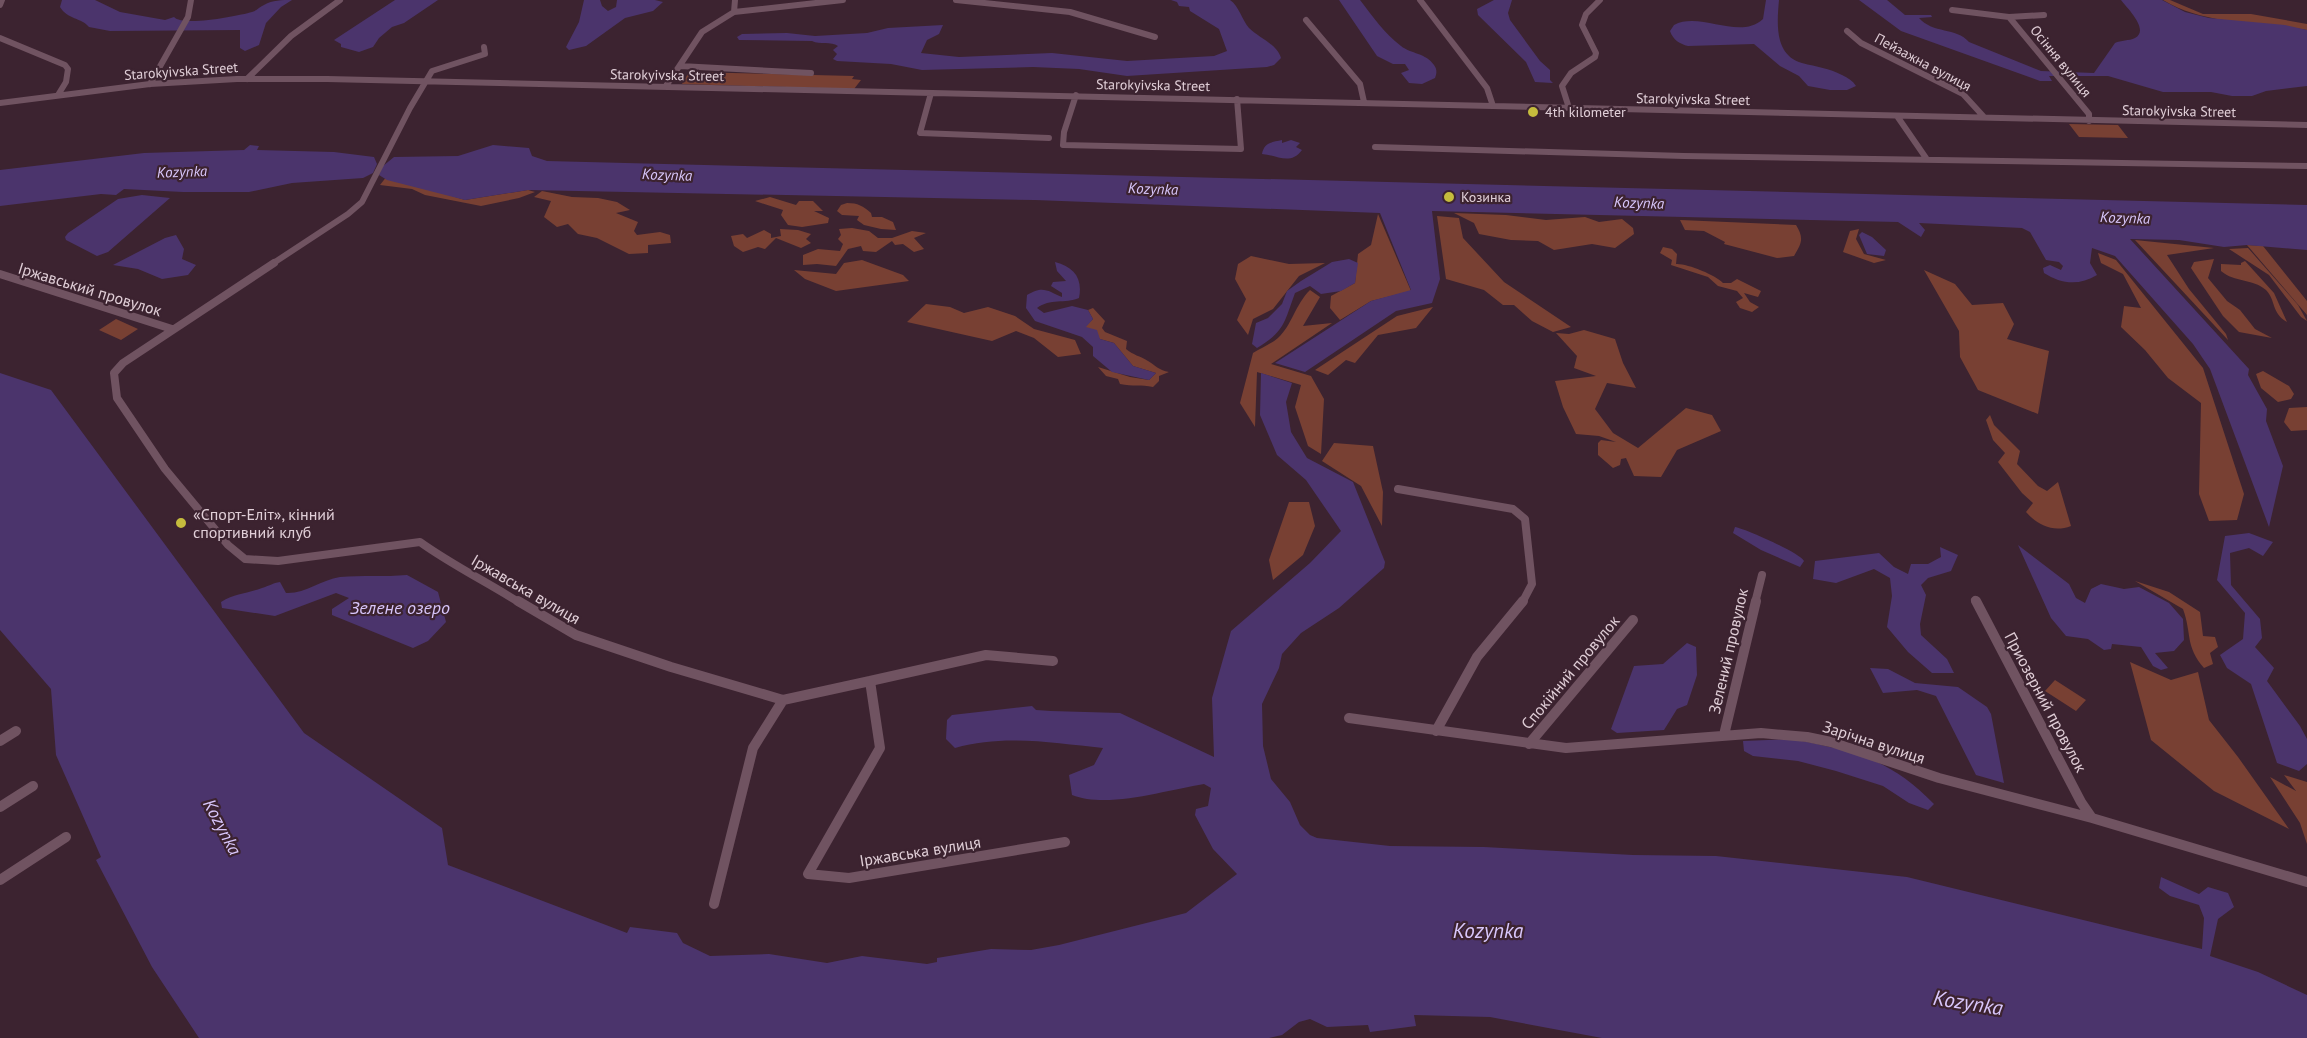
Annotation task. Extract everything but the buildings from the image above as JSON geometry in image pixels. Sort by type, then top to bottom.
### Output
[{"type":"street","points":[[0,5],[2,0]]},
{"type":"street","points":[[150,84],[188,17],[192,0]]},
{"type":"street","points":[[247,79],[291,36],[340,0]]},
{"type":"street","points":[[734,12],[735,0]]},
{"type":"street","points":[[666,86],[702,32],[734,12],[843,0]]},
{"type":"street","points":[[956,0],[1070,12],[1155,37]]},
{"type":"street","points":[[1420,0],[1487,88],[1493,106]]},
{"type":"street","points":[[1569,108],[1562,86],[1571,73],[1595,57],[1596,53],[1583,30],[1582,16],[1600,0]]},
{"type":"street","points":[[1952,10],[2009,16]]},
{"type":"street","name":"Осіння вулиця","points":[[2009,16],[2044,15]]},
{"type":"street","name":"Осіння вулиця","points":[[2009,16],[2089,114],[2089,121]]},
{"type":"street","points":[[1306,20],[1360,84],[1364,102]]},
{"type":"street","name":"Пейзажна вулиця","points":[[1847,31],[1860,43],[1963,94],[1984,117]]},
{"type":"street","points":[[0,38],[65,65],[68,69],[68,76],[58,95]]},
{"type":"street","points":[[425,82],[432,71],[485,54],[484,47]]},
{"type":"street","points":[[680,66],[811,73]]},
{"type":"street","name":"Starokyivska Street","points":[[0,103],[150,84],[247,79],[1076,95],[2307,125]]},
{"type":"street","name":"Іржавська вулиця","points":[[425,82],[362,202],[348,214],[172,329],[123,363],[114,373],[117,398],[165,469],[228,545],[245,559],[278,561],[420,542],[450,563],[498,588],[545,620],[576,635],[671,668],[783,700],[870,681],[880,748],[808,874],[849,878],[1065,842]]},
{"type":"street","points":[[931,93],[920,133],[1049,138]]},
{"type":"street","points":[[1076,95],[1064,132],[1063,145],[1241,149],[1237,99]]},
{"type":"street","points":[[1897,116],[1926,158]]},
{"type":"street","points":[[1375,147],[1684,156],[2307,166]]},
{"type":"street","name":"Іржавський провулок","points":[[0,274],[172,329]]},
{"type":"street","points":[[1398,489],[1513,509],[1525,519],[1532,584],[1526,597],[1477,657],[1436,731]]},
{"type":"street","name":"Зелений провулок","points":[[1724,735],[1762,574]]},
{"type":"street","name":"Приозерний провулок","points":[[1975,600],[2081,802],[2092,818]]},
{"type":"street","name":"Спокійний провулок","points":[[1529,744],[1633,620]]},
{"type":"street","points":[[870,681],[986,655],[1053,661]]},
{"type":"street","points":[[714,904],[753,748],[783,700]]},
{"type":"street","name":"Зарічна вулиця","points":[[1349,718],[1566,748],[1724,735],[1791,734],[1831,742],[1929,775],[2092,818],[2307,882]]},
{"type":"street","points":[[0,741],[16,731]]},
{"type":"street","points":[[0,807],[33,786]]},
{"type":"street","points":[[0,880],[66,837]]},
{"type":"shaded area","points":[[2163,0],[2170,0],[2203,14],[2251,14],[2307,24],[2307,30],[2215,19]]},
{"type":"shaded area","points":[[689,72],[854,76],[852,79],[861,80],[854,89],[682,84]]},
{"type":"shaded area","points":[[2069,124],[2118,125],[2128,138],[2079,137]]},
{"type":"shaded area","points":[[387,176],[465,200],[528,190],[535,192],[481,206],[425,195],[412,189],[380,185]]},
{"type":"shaded area","points":[[542,191],[617,202],[630,210],[616,213],[638,222],[634,231],[637,235],[660,232],[670,235],[671,243],[648,245],[648,253],[629,254],[597,238],[578,234],[568,224],[557,227],[544,217],[551,201],[534,197]]},
{"type":"shaded area","points":[[770,197],[796,205],[799,201],[813,201],[823,211],[814,211],[829,218],[828,223],[802,227],[788,225],[781,215],[783,210],[755,201]]},
{"type":"shaded area","points":[[847,203],[863,207],[871,213],[872,217],[882,217],[893,222],[896,230],[864,225],[857,220],[859,216],[842,215],[837,211],[841,205]]},
{"type":"shaded area","points":[[1454,213],[1506,215],[1546,220],[1585,217],[1599,222],[1622,219],[1633,228],[1634,234],[1615,248],[1592,244],[1554,250],[1538,241],[1511,240],[1479,234],[1474,223]]},
{"type":"shaded area","points":[[1378,214],[1411,291],[1371,301],[1340,320],[1330,308],[1331,296],[1355,283],[1358,254],[1371,245]]},
{"type":"shaded area","points":[[1437,216],[1459,218],[1463,238],[1504,282],[1571,327],[1553,332],[1532,321],[1514,305],[1503,305],[1484,290],[1446,279]]},
{"type":"shaded area","points":[[1680,220],[1796,225],[1801,240],[1794,256],[1777,258],[1724,244],[1725,242],[1704,231],[1685,230]]},
{"type":"shaded area","points":[[852,228],[869,231],[878,238],[892,238],[912,231],[926,233],[914,238],[924,249],[914,252],[903,244],[895,245],[892,241],[876,252],[863,251],[861,246],[848,249],[836,266],[803,265],[803,255],[818,249],[840,251],[843,244],[838,239],[841,235],[839,229]]},
{"type":"shaded area","points":[[780,229],[798,230],[811,234],[806,239],[811,243],[801,248],[776,238],[765,249],[758,247],[743,252],[734,246],[731,236],[743,234],[747,238],[764,230],[771,234],[771,238],[781,236]]},
{"type":"shaded area","points":[[1859,229],[1856,239],[1864,254],[1886,260],[1874,263],[1843,252],[1850,231]]},
{"type":"shaded area","points":[[2135,240],[2214,248],[2167,255],[2189,289],[2226,334],[2228,340]]},
{"type":"shaded area","points":[[2247,245],[2263,246],[2307,301],[2307,315]]},
{"type":"shaded area","points":[[1663,247],[1672,249],[1677,254],[1676,264],[1701,270],[1723,283],[1731,283],[1737,279],[1761,291],[1758,297],[1744,293],[1750,302],[1759,307],[1752,312],[1740,308],[1736,302],[1743,298],[1737,291],[1718,286],[1708,277],[1671,265],[1672,260],[1660,253]]},
{"type":"shaded area","points":[[2248,248],[2298,305],[2307,321],[2301,317],[2269,275],[2229,249]]},
{"type":"shaded area","points":[[2098,253],[2116,260],[2203,368],[2244,494],[2237,520],[2209,521],[2199,494],[2201,403],[2168,378],[2145,350],[2121,327],[2124,306],[2141,308],[2123,274],[2101,263]]},
{"type":"shaded area","points":[[1251,256],[1289,264],[1325,263],[1299,276],[1273,309],[1253,319],[1248,335],[1237,320],[1246,299],[1235,279],[1238,264]]},
{"type":"shaded area","points":[[2214,259],[2208,278],[2227,301],[2240,310],[2255,329],[2272,338],[2239,332],[2223,316],[2191,268],[2194,262]]},
{"type":"shaded area","points":[[862,260],[903,275],[909,281],[836,291],[805,279],[794,270],[836,274],[844,263]]},
{"type":"shaded area","points":[[2245,261],[2274,293],[2287,322],[2278,315],[2269,294],[2261,286],[2226,275],[2221,271],[2221,264],[2241,265]]},
{"type":"shaded area","points":[[1924,270],[1955,284],[1972,305],[2003,303],[2014,324],[2007,339],[2049,351],[2038,414],[1978,390],[1960,357],[1959,331]]},
{"type":"shaded area","points":[[1310,290],[1320,297],[1303,326],[1332,323],[1271,364],[1311,376],[1324,399],[1321,454],[1308,446],[1295,407],[1301,385],[1257,372],[1255,427],[1240,403],[1253,353],[1283,333]]},
{"type":"shaded area","points":[[926,304],[950,307],[964,313],[988,307],[1015,316],[1034,329],[1075,340],[1081,354],[1058,357],[1034,338],[1016,331],[992,341],[907,322]]},
{"type":"shaded area","points":[[1433,307],[1416,328],[1378,335],[1355,363],[1346,360],[1328,375],[1315,370],[1397,316]]},
{"type":"shaded area","points":[[1093,308],[1105,321],[1102,328],[1105,332],[1127,341],[1126,349],[1169,372],[1159,376],[1159,381],[1153,387],[1120,384],[1118,379],[1106,376],[1098,367],[1149,380],[1156,373],[1133,366],[1114,343],[1100,339],[1085,327],[1093,319],[1088,310]]},
{"type":"shaded area","points":[[116,319],[138,329],[121,340],[99,330]]},
{"type":"shaded area","points":[[1584,330],[1615,339],[1623,363],[1636,388],[1607,383],[1595,409],[1613,433],[1638,448],[1686,408],[1712,415],[1721,431],[1677,450],[1661,477],[1634,476],[1626,458],[1621,459],[1620,465],[1613,468],[1598,455],[1598,443],[1601,440],[1616,442],[1599,436],[1576,434],[1563,407],[1555,381],[1596,376],[1574,368],[1577,356],[1556,333],[1569,334]]},
{"type":"shaded area","points":[[2263,371],[2289,386],[2294,394],[2291,399],[2278,402],[2261,388],[2256,374]]},
{"type":"shaded area","points":[[2307,407],[2307,430],[2291,431],[2284,422],[2289,408]]},
{"type":"shaded area","points":[[1990,415],[1994,425],[2020,451],[2017,464],[2038,486],[2047,491],[2058,482],[2071,526],[2058,529],[2046,527],[2026,512],[2033,503],[2022,493],[1998,462],[2005,453],[1993,440],[1986,420]]},
{"type":"shaded area","points":[[1334,443],[1373,446],[1383,492],[1382,526],[1361,486],[1322,461]]},
{"type":"shaded area","points":[[1289,502],[1309,502],[1315,526],[1303,555],[1273,580],[1269,560]]},
{"type":"shaded area","points":[[2135,581],[2169,592],[2200,612],[2203,636],[2215,637],[2218,647],[2210,653],[2213,664],[2204,668],[2194,653],[2183,609]]},
{"type":"shaded area","points":[[2130,662],[2171,680],[2198,672],[2209,720],[2289,829],[2214,791],[2151,740]]},
{"type":"shaded area","points":[[2055,680],[2086,700],[2076,711],[2045,691]]},
{"type":"shaded area","points":[[2284,775],[2307,782],[2307,844],[2300,823],[2270,777],[2296,791]]},
{"type":"water","points":[[62,0],[95,0],[120,12],[165,20],[174,17],[179,20],[199,21],[235,16],[252,12],[271,2],[292,0],[281,7],[266,23],[259,45],[245,51],[240,48],[240,30],[110,31],[89,27],[66,14],[60,7]]},
{"type":"water","points":[[395,0],[438,0],[404,23],[392,27],[379,38],[373,47],[359,52],[341,47],[341,44],[334,40]]},
{"type":"water","points":[[584,0],[600,0],[602,6],[608,11],[616,7],[617,0],[663,2],[653,11],[625,18],[586,46],[569,50],[566,47],[579,22]]},
{"type":"water","points":[[1171,0],[1230,0],[1249,28],[1272,45],[1281,58],[1274,65],[1267,67],[1127,76],[1079,69],[1033,67],[922,70],[891,64],[837,61],[833,59],[837,54],[833,50],[838,46],[832,44],[812,41],[739,40],[737,37],[742,34],[787,33],[815,36],[867,33],[888,28],[943,25],[939,34],[927,40],[921,53],[959,57],[1052,53],[1127,61],[1214,56],[1227,51],[1219,29],[1190,11],[1189,7],[1179,6],[1177,2]]},
{"type":"water","points":[[1339,0],[1360,0],[1395,41],[1405,49],[1431,61],[1436,70],[1435,78],[1422,84],[1409,83],[1401,73],[1409,70],[1405,64],[1393,64],[1377,56]]},
{"type":"water","points":[[1494,0],[1512,0],[1508,13],[1510,20],[1540,61],[1550,70],[1550,80],[1553,83],[1535,82],[1526,62],[1478,15],[1477,9]]},
{"type":"water","points":[[1766,0],[1779,0],[1779,37],[1786,53],[1802,63],[1837,73],[1856,86],[1847,90],[1830,90],[1808,86],[1799,76],[1780,66],[1754,44],[1688,46],[1677,41],[1670,31],[1674,25],[1696,21],[1731,27],[1753,25],[1763,19]]},
{"type":"water","points":[[1859,0],[1887,0],[1905,15],[1931,15],[1932,17],[1919,18],[1931,26],[1958,34],[1969,42],[2041,71],[2094,73],[2115,43],[2133,39],[2139,34],[2136,19],[2121,0],[2162,0],[2185,12],[2209,18],[2285,25],[2307,30],[2307,86],[2266,91],[2252,96],[2232,96],[2211,92],[2163,92],[2108,76],[2049,76],[2052,81],[2040,81],[1901,31]]},
{"type":"water","points":[[1282,140],[1282,143],[1291,140],[1300,143],[1296,147],[1302,150],[1293,158],[1288,159],[1262,154],[1267,145]]},
{"type":"water","name":"Kozynka","points":[[250,145],[259,146],[257,150],[334,152],[374,157],[377,164],[373,173],[363,178],[292,183],[249,192],[124,189],[116,195],[101,194],[0,206],[0,170],[144,153],[244,150]]},
{"type":"water","name":"Kozynka","points":[[493,145],[529,148],[532,156],[547,161],[2307,205],[2307,250],[2247,245],[2224,247],[2179,240],[2130,239],[2249,369],[2248,375],[2267,409],[2266,421],[2283,466],[2269,527],[2210,369],[2193,344],[2115,256],[2092,248],[2090,263],[2097,275],[2077,282],[2057,280],[2044,273],[2043,268],[2050,265],[2061,270],[2063,266],[2059,262],[2046,260],[2030,232],[2022,228],[1919,223],[1925,230],[1921,237],[1898,222],[1432,211],[1440,279],[1432,303],[1396,311],[1305,372],[1275,363],[1371,301],[1411,290],[1380,213],[1035,200],[528,190],[465,200],[387,180],[379,175],[383,166],[394,157],[458,156]]},
{"type":"water","points":[[142,195],[170,198],[108,252],[97,256],[66,240],[68,233],[118,199]]},
{"type":"water","points":[[1862,232],[1872,237],[1886,250],[1884,256],[1867,254],[1859,235]]},
{"type":"water","points":[[176,235],[184,249],[182,259],[196,265],[188,275],[162,279],[138,269],[113,265],[165,238]]},
{"type":"water","points":[[1349,259],[1358,263],[1355,283],[1341,291],[1321,294],[1310,286],[1295,293],[1286,319],[1278,331],[1257,348],[1252,344],[1256,323],[1268,318],[1282,304],[1287,291],[1332,262]]},
{"type":"water","points":[[1055,262],[1076,274],[1080,285],[1079,298],[1047,303],[1037,308],[1044,313],[1072,306],[1088,310],[1093,319],[1086,327],[1097,330],[1100,339],[1114,343],[1133,366],[1156,373],[1149,380],[1112,372],[1093,356],[1093,347],[1082,337],[1035,321],[1026,308],[1027,295],[1041,290],[1062,297],[1062,293],[1051,286],[1053,282],[1066,281],[1057,271]]},
{"type":"water","name":"Kozynka","points":[[0,373],[51,390],[304,733],[442,828],[448,865],[627,933],[630,927],[677,933],[683,943],[710,956],[769,954],[827,963],[862,956],[927,964],[937,962],[937,958],[991,949],[1031,950],[1059,945],[1186,913],[1237,874],[1213,849],[1195,815],[1196,809],[1208,806],[1211,788],[1204,784],[1137,797],[1086,799],[1072,795],[1069,775],[1094,765],[1103,748],[1047,742],[992,741],[955,748],[946,739],[947,720],[952,715],[1032,706],[1036,710],[1120,713],[1214,757],[1212,698],[1231,631],[1310,563],[1341,531],[1306,480],[1277,455],[1260,415],[1261,373],[1292,383],[1286,402],[1291,432],[1307,458],[1353,482],[1385,562],[1384,568],[1339,608],[1301,633],[1282,654],[1279,668],[1262,704],[1263,746],[1271,779],[1290,802],[1300,825],[1310,835],[1317,838],[1390,846],[1484,847],[1633,855],[1716,856],[1907,877],[2202,949],[2204,918],[2199,905],[2170,896],[2159,888],[2161,877],[2199,894],[2208,887],[2228,893],[2234,907],[2218,919],[2210,956],[2258,972],[2307,995],[2307,1038],[1602,1038],[1490,1017],[1414,1015],[1416,1026],[1370,1032],[1368,1025],[1327,1027],[1310,1019],[1299,1022],[1282,1035],[1269,1038],[199,1038],[152,967],[96,860],[101,857],[56,755],[51,689],[0,630]]},
{"type":"water","points":[[1735,527],[1783,547],[1804,561],[1800,567],[1761,550],[1733,533]]},
{"type":"water","points":[[2249,533],[2273,542],[2263,556],[2249,548],[2230,553],[2231,585],[2260,619],[2262,638],[2255,647],[2274,668],[2267,681],[2307,739],[2307,764],[2299,771],[2277,763],[2251,684],[2227,668],[2220,655],[2243,639],[2245,613],[2217,580],[2225,536]]},
{"type":"water","points":[[2018,545],[2069,584],[2076,598],[2085,603],[2091,589],[2101,584],[2124,589],[2139,587],[2169,603],[2183,619],[2184,640],[2174,651],[2155,653],[2168,668],[2161,670],[2153,666],[2141,647],[2112,644],[2111,649],[2104,650],[2088,639],[2066,636],[2051,618]]},
{"type":"water","points":[[1940,547],[1958,555],[1951,571],[1928,578],[1921,585],[1926,595],[1920,624],[1921,635],[1947,659],[1954,673],[1932,673],[1908,652],[1887,627],[1892,596],[1890,578],[1874,569],[1836,583],[1813,579],[1815,561],[1879,553],[1894,567],[1908,574],[1911,564],[1928,564],[1941,557]]},
{"type":"water","name":"Зелене озеро","points":[[407,575],[438,592],[446,622],[428,641],[413,648],[332,615],[332,609],[349,598],[336,593],[275,616],[222,608],[221,602],[236,595],[280,582],[286,593],[293,593],[340,577]]},
{"type":"water","points":[[1687,643],[1696,647],[1697,675],[1687,705],[1677,709],[1664,730],[1617,733],[1611,729],[1634,666],[1663,664]]},
{"type":"water","points":[[1870,668],[1888,669],[1915,683],[1958,687],[1987,707],[1991,714],[2004,783],[1976,775],[1936,696],[1917,690],[1883,693]]},
{"type":"water","points":[[1791,739],[1868,758],[1901,776],[1934,804],[1928,810],[1909,803],[1883,786],[1798,761],[1753,756],[1744,751],[1743,741]]},
{"type":"place","name":"4th kilometer","points":[[1533,112]]},
{"type":"place","name":"Козинка","points":[[1449,197]]},
{"type":"place","name":"«Спорт-Еліт», кінний спортивний клуб","points":[[181,523]]}]
